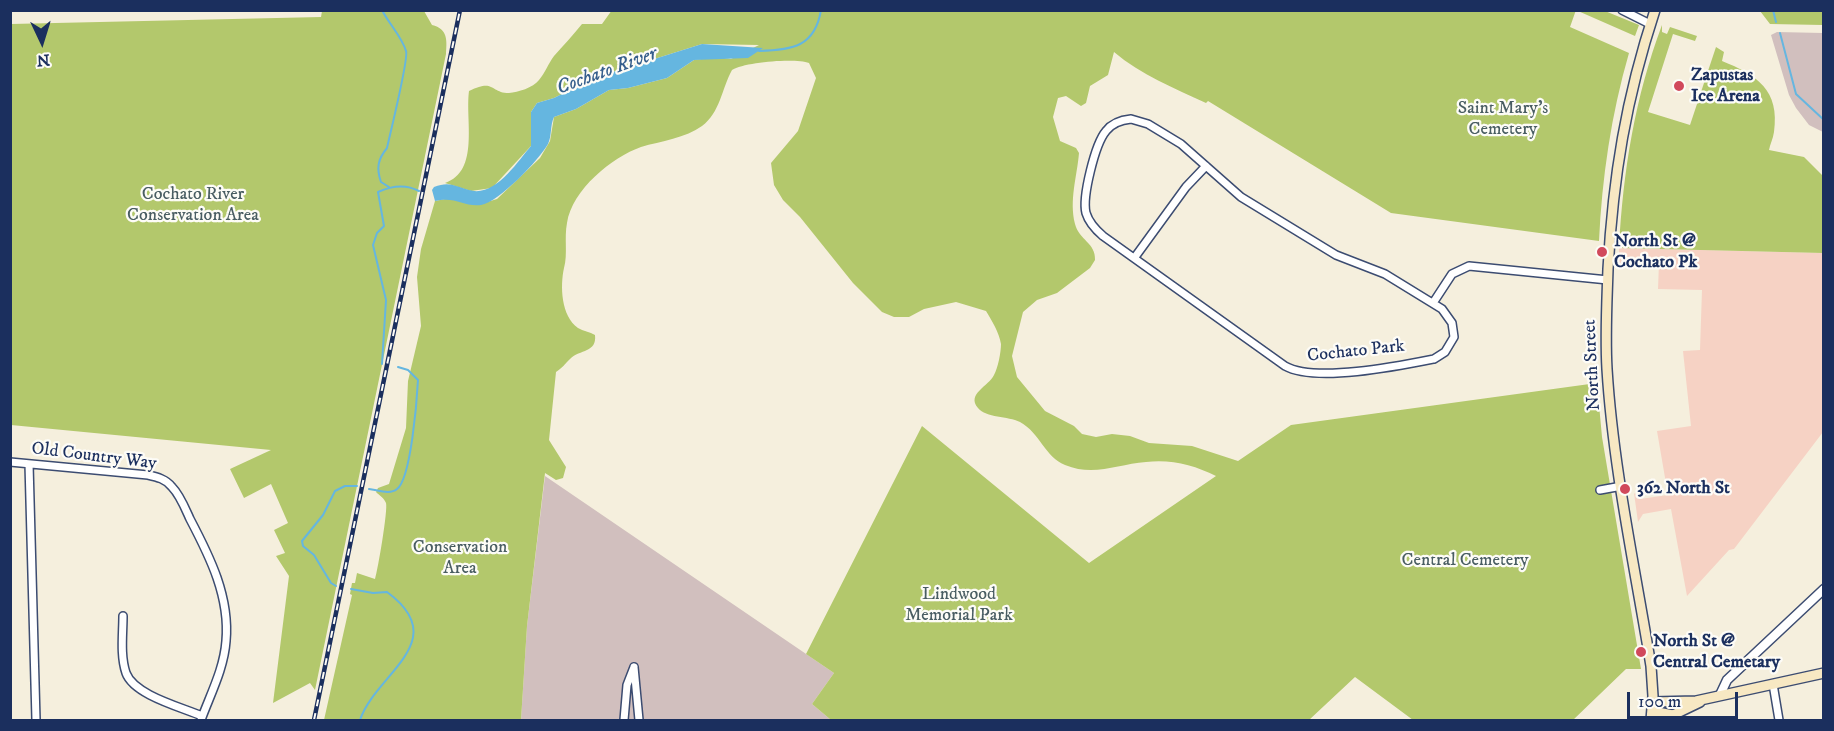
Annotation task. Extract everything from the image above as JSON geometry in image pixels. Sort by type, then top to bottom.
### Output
[{"type":"main road","name":"North Street","points":[[1652,711],[1651,666],[1622,486],[1608,378],[1608,280],[1612,195],[1619,146],[1633,81],[1655,10]]},
{"type":"main road","points":[[1652,711],[1824,673]]},
{"type":"main road","points":[[1674,720],[1705,699]]},
{"type":"main road","points":[[1652,711],[1670,716],[1683,712]]},
{"type":"street","points":[[1622,10],[1650,24]]},
{"type":"street","name":"Cochato Park","points":[[1137,120],[1154,126],[1206,166],[1241,197],[1336,255],[1378,271],[1433,303],[1445,312],[1454,328],[1452,345],[1442,355],[1429,360],[1306,374],[1285,366],[1094,228],[1085,208],[1088,184],[1106,132],[1121,121],[1137,120]]},
{"type":"street","points":[[1136,257],[1186,187],[1206,166]]},
{"type":"street","points":[[1433,303],[1452,274],[1469,266],[1608,280]]},
{"type":"street","name":"Old Country Way","points":[[10,462],[153,476],[167,482],[176,492],[209,556],[219,580],[225,608],[227,638],[224,656],[202,719]]},
{"type":"street","points":[[29,464],[36,720]]},
{"type":"street","points":[[1600,490],[1622,486]]},
{"type":"street","points":[[1720,695],[1727,680],[1824,589]]},
{"type":"street","points":[[123,616],[124,665],[131,683],[143,692],[202,719]]},
{"type":"street","points":[[624,720],[627,685],[634,667],[639,720]]},
{"type":"street","points":[[1773,684],[1779,720]]},
{"type":"shaded area","points":[[1777,32],[1823,33],[1823,132],[1809,125],[1789,95],[1771,35]]},
{"type":"shaded area","points":[[1619,248],[1823,253],[1823,432],[1734,549],[1729,550],[1687,596],[1671,509],[1643,514],[1638,522],[1634,493],[1640,499],[1668,495],[1657,431],[1691,426],[1683,351],[1700,350],[1702,290],[1658,289],[1659,263],[1627,262],[1619,270]]},
{"type":"shaded area","points":[[545,476],[834,673],[812,704],[831,720],[521,720],[527,626]]},
{"type":"green space","points":[[612,10],[1576,10],[1570,27],[1629,53],[1608,147],[1599,241],[1391,213],[1208,101],[1206,103],[1158,80],[1135,68],[1114,52],[1108,75],[1090,86],[1086,103],[1081,106],[1066,96],[1058,98],[1053,117],[1060,141],[1076,148],[1079,153],[1073,215],[1077,229],[1093,249],[1095,260],[1090,268],[1057,293],[1037,300],[1023,312],[1012,356],[1017,377],[1045,411],[1074,426],[1082,434],[1096,437],[1112,434],[1130,436],[1149,443],[1192,446],[1238,461],[1291,425],[1597,383],[1602,437],[1641,669],[1626,669],[1573,720],[1413,720],[1355,677],[1309,720],[831,720],[812,704],[834,673],[806,654],[922,426],[1089,563],[1216,476],[1191,466],[1164,461],[1096,470],[1065,465],[1052,456],[1033,432],[1020,422],[986,414],[978,408],[975,403],[976,394],[994,375],[1001,347],[997,331],[986,311],[956,302],[924,309],[909,317],[894,317],[882,312],[853,283],[800,217],[783,200],[774,185],[771,163],[798,131],[816,78],[809,63],[782,61],[758,63],[732,70],[717,107],[708,121],[696,130],[641,147],[618,158],[585,187],[570,211],[566,229],[563,300],[572,323],[595,335],[595,341],[591,348],[574,356],[556,372],[549,440],[566,467],[563,478],[556,480],[545,473],[527,626],[521,720],[324,720],[352,595],[350,594],[352,583],[355,583],[357,573],[375,579],[386,508],[385,501],[376,492],[378,488],[389,484],[406,428],[408,381],[421,326],[417,277],[421,249],[435,201],[450,198],[477,205],[497,199],[540,158],[550,141],[554,117],[576,109],[609,90],[628,88],[667,78],[694,60],[717,57],[731,59],[759,45],[702,44],[594,78],[554,98],[537,103],[531,112],[531,146],[492,188],[471,191],[445,183],[456,177],[463,168],[467,156],[469,91],[477,87],[488,86],[509,93],[521,91],[533,85],[582,24],[602,24]]},
{"type":"green space","name":"Cochato River Conservation Area","points":[[322,11],[424,11],[432,25],[444,32],[446,54],[315,690],[310,683],[273,703],[289,576],[276,556],[285,553],[274,530],[288,523],[271,484],[244,498],[230,469],[271,450],[11,425],[11,24],[321,17]]},
{"type":"green space","points":[[1578,11],[1605,11],[1639,25],[1635,36]]},
{"type":"green space","points":[[1760,11],[1823,11],[1823,25],[1770,24]]},
{"type":"green space","points":[[1662,25],[1662,32],[1667,34],[1670,27],[1697,36],[1695,41],[1673,34],[1648,112],[1690,125],[1716,47],[1724,52],[1722,61],[1746,72],[1763,86],[1769,95],[1775,117],[1774,135],[1769,150],[1804,157],[1823,176],[1823,253],[1619,248],[1632,135],[1644,79]]},
{"type":"water","points":[[702,44],[763,48],[748,58],[694,60],[667,78],[628,88],[609,90],[576,109],[554,117],[549,141],[543,151],[528,170],[508,189],[489,202],[469,205],[449,200],[435,201],[432,190],[439,185],[448,184],[479,191],[488,189],[505,177],[531,146],[531,112],[537,103],[554,98],[594,78]]},
{"type":"waterway","points":[[382,10],[406,51],[402,81],[387,148],[379,164],[381,182],[389,187]]},
{"type":"waterway","name":"Cochato River","points":[[759,51],[782,49],[800,44],[813,32],[821,10]]},
{"type":"waterway","points":[[1773,10],[1776,22]]},
{"type":"waterway","points":[[1780,33],[1796,94],[1824,120]]},
{"type":"waterway","name":"Cochato River","points":[[382,364],[386,300],[373,245],[377,233],[384,226],[378,192],[398,187],[409,187],[419,191]]},
{"type":"waterway","name":"Cochato River","points":[[369,489],[387,492],[397,489],[402,482],[410,455],[418,380],[408,370],[398,367]]},
{"type":"waterway","name":"Cochato River","points":[[336,586],[331,583],[314,555],[303,546],[302,541],[323,515],[335,491],[345,486],[357,486]]},
{"type":"waterway","name":"Cochato River","points":[[351,589],[373,593],[387,592],[406,610],[413,626],[412,642],[404,657],[368,703],[360,720]]},
{"type":"railway","points":[[314,720],[460,10]]},
{"type":"place","name":"Zapustas Ice Arena","points":[[1679,86]]},
{"type":"place","name":"North St @ Cochato Pk","points":[[1602,252]]},
{"type":"place","name":"362 North St","points":[[1625,489]]},
{"type":"place","name":"North St @ Central Cemetary","points":[[1641,652]]},
{"type":"park label","name":"Saint Mary's Cemetery","points":[[1503,119]]},
{"type":"park label","name":"Conservation Area","points":[[460,558]]},
{"type":"park label","name":"Central Cemetery","points":[[1465,561]]},
{"type":"park label","name":"Lindwood Memorial Park","points":[[959,605]]}]
